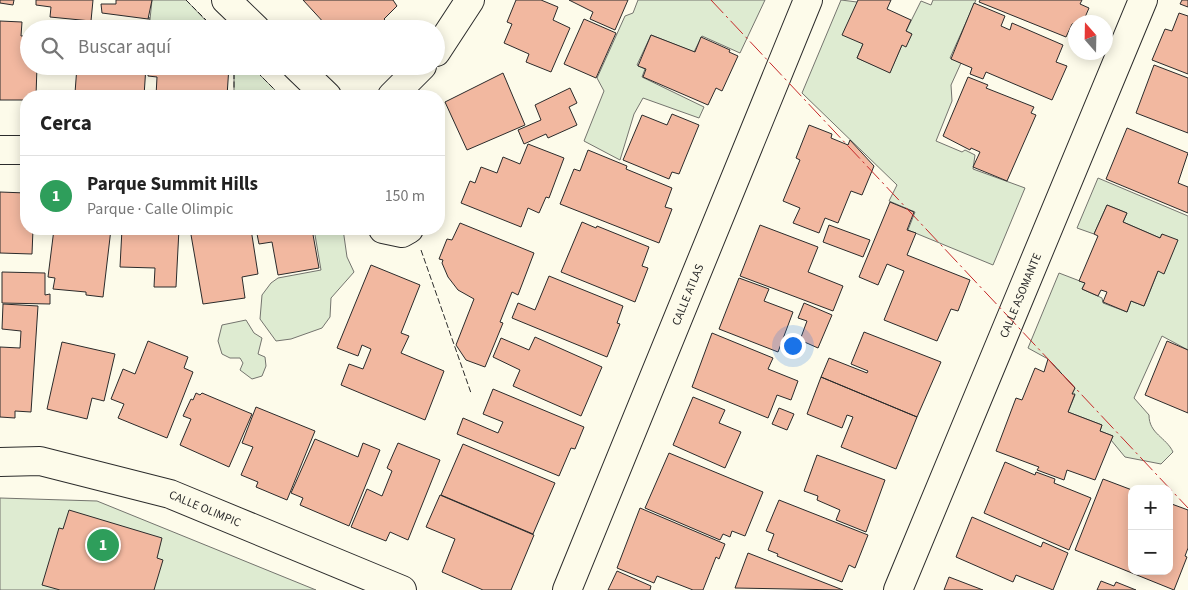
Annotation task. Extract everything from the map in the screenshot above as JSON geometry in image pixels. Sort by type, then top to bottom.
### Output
[{"type":"street","points":[[226,0],[247,20]]},
{"type":"street","points":[[445,38],[470,0]]},
{"type":"street","name":"CALLE ATLAS","points":[[567,590],[808,0]]},
{"type":"street","name":"CALLE ASOMANTE","points":[[898,590],[1142,0]]},
{"type":"street","points":[[305,75],[321,90]]},
{"type":"street","points":[[398,90],[413,75]]},
{"type":"street","points":[[0,150],[20,150]]},
{"type":"street","name":"CALLE OLIMPIC","points":[[0,462],[40,461],[170,494],[402,590]]},
{"type":"green space","points":[[152,0],[186,0],[205,20],[150,20]]},
{"type":"green space","points":[[638,0],[765,0],[740,53],[702,36],[694,52],[651,35],[637,65],[645,69],[642,77],[704,107],[699,118],[643,98],[634,114],[620,160],[584,141],[604,91],[597,78],[625,16],[633,13]]},
{"type":"green space","points":[[841,0],[857,2],[863,44],[857,58],[890,72],[902,45],[912,34],[906,31],[921,1],[931,5],[933,0],[976,0],[950,58],[961,63],[951,85],[952,101],[936,141],[962,152],[965,150],[975,155],[973,169],[1025,188],[993,265],[908,230],[915,212],[889,201],[897,185],[802,93]]},
{"type":"green space","points":[[234,75],[260,75],[275,90],[234,90]]},
{"type":"green space","points":[[1098,178],[1188,216],[1188,350],[1162,336],[1134,398],[1149,415],[1152,427],[1173,452],[1161,464],[1125,457],[1111,440],[1113,436],[1100,431],[1102,425],[1068,412],[1075,395],[1072,394],[1075,388],[1048,359],[1028,348],[1059,273],[1085,283],[1082,289],[1102,298],[1103,303],[1127,312],[1131,301],[1144,306],[1158,271],[1162,234],[1160,238],[1123,222],[1127,213],[1107,205],[1094,234],[1077,228]]},
{"type":"green space","points":[[315,235],[344,235],[347,257],[354,272],[331,298],[330,317],[322,328],[291,339],[276,341],[260,319],[262,295],[271,283],[278,278],[321,270]]},
{"type":"green space","points":[[246,320],[254,333],[262,338],[258,354],[265,357],[266,366],[262,376],[252,379],[240,370],[243,363],[240,358],[230,358],[222,354],[218,341],[222,325]]},
{"type":"green space","points":[[0,498],[97,501],[316,590],[0,590]]},
{"type":"building","points":[[0,0],[14,0],[13,5],[0,3]]},
{"type":"building","points":[[36,0],[93,0],[91,20],[50,17],[51,7],[36,5]]},
{"type":"building","points":[[116,0],[152,0],[148,19],[102,13],[101,4],[116,4]]},
{"type":"building","points":[[303,0],[393,0],[397,6],[385,20],[321,20]]},
{"type":"building","points":[[516,0],[541,0],[558,7],[553,20],[570,28],[551,72],[526,62],[529,54],[504,43],[512,24],[507,22]]},
{"type":"building","points":[[569,0],[628,0],[615,30],[590,19],[593,12]]},
{"type":"building","points":[[858,0],[891,0],[887,9],[911,20],[906,31],[912,34],[906,47],[902,45],[890,73],[857,58],[863,44],[842,35]]},
{"type":"building","points":[[980,0],[1082,0],[1080,4],[1089,8],[1086,15],[1068,15],[1068,33],[1066,37],[979,2]]},
{"type":"building","points":[[1182,0],[1188,0],[1188,7],[1180,4]]},
{"type":"building","points":[[974,3],[1005,16],[1001,26],[1010,30],[1012,23],[1063,45],[1056,62],[1067,66],[1052,100],[986,72],[983,79],[970,74],[972,68],[951,59]]},
{"type":"building","points":[[1179,13],[1188,16],[1188,74],[1152,60],[1165,29],[1172,31]]},
{"type":"building","points":[[584,19],[616,33],[596,78],[564,64]]},
{"type":"building","points":[[0,21],[20,22],[20,75],[37,75],[36,90],[20,90],[20,100],[0,100]]},
{"type":"building","points":[[651,35],[695,52],[701,37],[730,50],[729,52],[738,56],[722,91],[716,88],[708,105],[643,77],[646,69],[638,66]]},
{"type":"building","points":[[1154,65],[1188,78],[1188,133],[1136,113]]},
{"type":"building","points":[[503,73],[525,125],[467,150],[445,102]]},
{"type":"building","points":[[76,75],[145,75],[144,90],[75,90]]},
{"type":"building","points":[[228,75],[227,90],[156,90],[157,77],[148,76]]},
{"type":"building","points":[[968,77],[988,85],[986,88],[1034,107],[1031,113],[1036,115],[1007,181],[973,167],[980,152],[971,148],[970,150],[943,136]]},
{"type":"building","points":[[570,88],[577,103],[569,107],[577,125],[548,138],[546,134],[524,144],[518,130],[541,120],[535,105]]},
{"type":"building","points":[[672,114],[699,125],[679,174],[672,172],[669,179],[623,160],[642,115],[667,125]]},
{"type":"building","points":[[809,125],[832,134],[831,138],[848,145],[850,140],[874,166],[862,195],[851,191],[838,223],[825,218],[819,233],[793,223],[800,208],[783,201],[800,160],[796,158]]},
{"type":"building","points":[[1127,128],[1188,153],[1178,183],[1188,187],[1188,213],[1106,179]]},
{"type":"building","points":[[528,144],[564,158],[549,198],[546,197],[539,213],[528,208],[521,227],[461,203],[470,181],[475,183],[481,167],[497,173],[503,157],[520,164]]},
{"type":"building","points":[[588,150],[627,166],[626,169],[672,188],[665,207],[672,209],[659,243],[560,204],[574,169],[580,171]]},
{"type":"building","points":[[0,192],[20,193],[20,235],[33,235],[32,254],[0,253]]},
{"type":"building","points":[[890,202],[914,212],[907,230],[916,233],[907,255],[970,280],[958,311],[951,309],[937,341],[884,320],[904,271],[887,264],[878,285],[859,277]]},
{"type":"building","points":[[1107,205],[1127,213],[1123,222],[1160,238],[1162,234],[1178,240],[1164,274],[1158,271],[1144,306],[1131,301],[1127,312],[1103,302],[1107,292],[1101,290],[1098,296],[1082,289],[1085,283],[1079,281],[1098,236],[1094,234]]},
{"type":"building","points":[[582,222],[649,247],[642,266],[648,268],[635,302],[561,272]]},
{"type":"building","points":[[460,223],[534,253],[518,295],[512,292],[500,322],[503,323],[485,367],[466,360],[456,345],[474,299],[458,290],[448,277],[442,263],[443,260],[439,259],[447,239],[452,240]]},
{"type":"building","points":[[760,225],[818,247],[808,272],[843,286],[833,311],[740,276]]},
{"type":"building","points":[[829,225],[870,240],[863,257],[823,242]]},
{"type":"building","points":[[53,235],[110,235],[103,297],[86,295],[86,292],[53,289],[55,278],[48,277]]},
{"type":"building","points":[[122,235],[179,235],[176,287],[154,287],[155,268],[120,267]]},
{"type":"building","points":[[191,235],[252,235],[258,274],[242,277],[245,298],[203,304]]},
{"type":"building","points":[[257,235],[313,235],[319,268],[278,275],[272,242],[259,244]]},
{"type":"building","points":[[371,265],[420,285],[401,333],[409,336],[401,353],[444,371],[425,420],[341,385],[349,364],[363,369],[371,349],[362,345],[358,356],[337,348]]},
{"type":"building","points":[[2,272],[45,273],[45,295],[50,294],[50,304],[2,303]]},
{"type":"building","points":[[549,276],[623,306],[617,323],[620,324],[607,357],[512,318],[518,303],[535,310]]},
{"type":"building","points":[[739,278],[769,289],[764,301],[793,312],[778,352],[719,329]]},
{"type":"building","points":[[804,303],[832,315],[818,348],[800,340],[807,321],[798,318]]},
{"type":"building","points":[[3,304],[38,306],[31,412],[15,411],[15,418],[0,417],[0,347],[20,348],[21,331],[2,329]]},
{"type":"building","points":[[864,332],[941,362],[917,417],[821,377],[829,358],[867,373],[868,371],[851,364]]},
{"type":"building","points":[[712,333],[773,358],[768,369],[798,381],[791,400],[777,395],[768,418],[692,387]]},
{"type":"building","points":[[535,337],[602,367],[581,416],[513,386],[520,370],[493,357],[501,338],[529,350]]},
{"type":"building","points":[[148,341],[188,357],[184,368],[193,372],[167,438],[118,418],[124,404],[111,399],[123,369],[135,374]]},
{"type":"building","points":[[1167,341],[1188,350],[1188,413],[1145,395]]},
{"type":"building","points":[[62,342],[115,354],[104,401],[92,398],[87,419],[47,409]]},
{"type":"building","points":[[1048,359],[1075,388],[1072,394],[1075,394],[1068,412],[1102,425],[1100,431],[1113,436],[1095,480],[1067,470],[1064,480],[1037,470],[1039,467],[996,451],[1016,398],[1022,400],[1035,368],[1044,372]]},
{"type":"building","points":[[821,377],[917,417],[896,469],[841,447],[853,417],[847,415],[842,428],[807,414]]},
{"type":"building","points":[[493,389],[584,427],[575,449],[571,448],[559,476],[457,434],[463,418],[498,433],[503,422],[483,414]]},
{"type":"building","points":[[196,393],[200,395],[202,393],[252,414],[229,467],[180,445],[191,419],[183,416]]},
{"type":"building","points":[[693,397],[725,410],[719,423],[741,432],[725,468],[673,445]]},
{"type":"building","points":[[256,407],[315,431],[287,500],[256,487],[258,482],[241,475],[253,447],[242,443]]},
{"type":"building","points":[[779,408],[794,414],[787,430],[772,424]]},
{"type":"building","points":[[315,439],[358,457],[363,443],[380,450],[349,526],[300,505],[303,498],[291,493]]},
{"type":"building","points":[[398,443],[440,460],[408,540],[390,532],[386,541],[351,527],[367,489],[382,496],[392,471],[387,468]]},
{"type":"building","points":[[463,444],[555,483],[533,534],[441,495]]},
{"type":"building","points":[[669,453],[763,492],[745,536],[732,531],[730,537],[723,534],[720,540],[645,508]]},
{"type":"building","points":[[817,455],[885,480],[866,532],[836,520],[840,510],[817,500],[818,496],[804,491]]},
{"type":"building","points":[[1005,462],[1035,475],[1036,472],[1055,479],[1054,483],[1091,498],[1069,550],[984,513]]},
{"type":"building","points":[[1103,479],[1128,488],[1128,571],[1075,550]]},
{"type":"building","points":[[440,495],[534,535],[511,590],[483,590],[442,572],[455,539],[426,527]]},
{"type":"building","points":[[779,500],[868,535],[855,568],[849,565],[842,582],[777,556],[778,554],[768,550],[774,534],[766,531]]},
{"type":"building","points":[[1173,504],[1188,510],[1188,548],[1185,556],[1187,557],[1174,590],[1137,575],[1173,575]]},
{"type":"building","points":[[640,508],[725,544],[719,559],[716,557],[703,590],[693,590],[657,576],[654,583],[617,568]]},
{"type":"building","points":[[69,510],[162,538],[157,558],[163,560],[154,590],[60,590],[42,585],[59,528],[63,529]]},
{"type":"building","points":[[972,517],[1041,547],[1043,542],[1068,553],[1053,590],[1016,575],[1013,582],[956,557]]},
{"type":"building","points":[[748,553],[843,590],[735,588]]},
{"type":"building","points":[[617,571],[651,586],[650,590],[608,590]]},
{"type":"building","points":[[949,577],[983,590],[944,590]]},
{"type":"building","points":[[1101,581],[1114,586],[1116,582],[1136,590],[1097,590]]},
{"type":"fence","points":[[186,0],[206,20]]},
{"type":"fence","points":[[234,75],[234,90]]},
{"type":"fence","points":[[260,75],[275,90]]},
{"type":"fence","points":[[421,250],[471,393]]},
{"type":"power","points":[[711,0],[1188,508]]},
{"type":"place","name":"Parque Summit Hills","points":[[103,545]]}]
